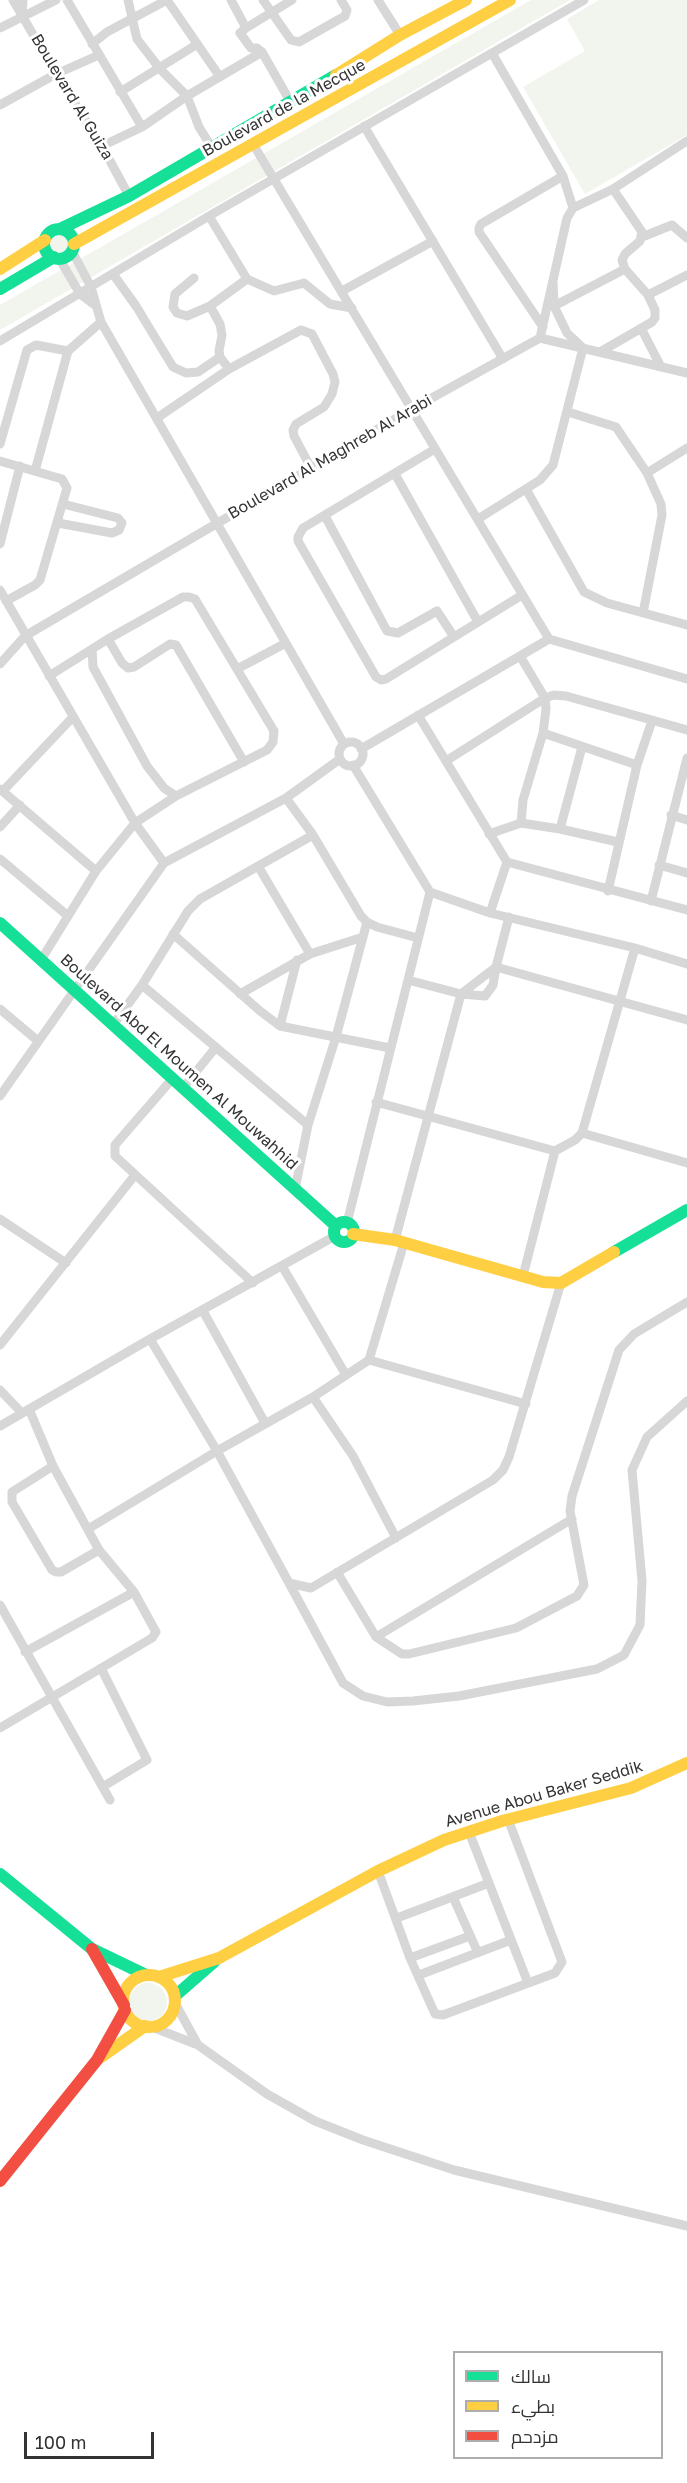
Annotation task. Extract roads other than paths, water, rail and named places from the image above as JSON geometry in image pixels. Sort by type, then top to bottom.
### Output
[{"type":"main road","name":"Boulevard de la Mecque","points":[[60,229],[129,196],[400,36],[466,0]]},
{"type":"main road","name":"Boulevard de la Mecque","points":[[73,248],[510,0]]},
{"type":"main road","points":[[0,269],[45,240],[52,231],[60,229],[71,235],[73,248],[0,289]]},
{"type":"main road","points":[[45,240],[45,249],[57,258]]},
{"type":"main road","name":"Boulevard Abd El Moumen Al Mouwahhid","points":[[0,923],[343,1230]]},
{"type":"main road","points":[[343,1230],[400,1241],[543,1282],[561,1282],[687,1210]]},
{"type":"main road","name":"Avenue Abou Baker Seddik","points":[[159,1977],[219,1958],[378,1871],[444,1840],[508,1819],[591,1800],[631,1788],[687,1763]]},
{"type":"main road","points":[[0,1874],[92,1949],[146,1975],[159,1977],[170,1984],[175,1999],[168,2019],[149,2027],[97,2060]]},
{"type":"main road","points":[[92,1949],[130,2018],[149,2027]]},
{"type":"main road","name":"Avenue Abou Baker Seddik","points":[[175,1999],[219,1958]]},
{"type":"main road","points":[[0,2181],[97,2060],[124,2008],[124,1995],[128,1985],[136,1978],[146,1975]]},
{"type":"street","name":"Boulevard Al Guiza","points":[[13,0],[56,74],[102,146],[129,196]]},
{"type":"street","points":[[22,15],[23,0]]},
{"type":"street","points":[[0,28],[56,0]]},
{"type":"street","points":[[68,0],[142,127]]},
{"type":"street","points":[[128,0],[137,39],[160,69],[187,96],[199,127],[212,148]]},
{"type":"street","points":[[92,44],[106,32],[167,0],[220,77]]},
{"type":"street","points":[[231,0],[246,28]]},
{"type":"street","points":[[263,0],[291,40],[298,42],[345,16],[347,10],[344,1]]},
{"type":"street","points":[[291,102],[262,52],[257,48],[251,48],[240,33],[292,0]]},
{"type":"street","points":[[378,0],[400,36]]},
{"type":"street","points":[[0,341],[209,216],[584,0]]},
{"type":"street","points":[[120,92],[196,45]]},
{"type":"street","points":[[102,146],[142,127],[187,96],[262,52]]},
{"type":"street","points":[[492,53],[563,176],[573,208]]},
{"type":"street","points":[[0,92],[3,103],[56,74],[99,55]]},
{"type":"street","points":[[364,126],[503,359]]},
{"type":"street","points":[[687,141],[614,189],[573,208],[567,218],[540,338],[687,373]]},
{"type":"street","points":[[254,144],[549,639],[687,679]]},
{"type":"street","points":[[543,327],[479,232],[479,228],[481,224],[563,176]]},
{"type":"street","points":[[614,189],[642,232],[642,237]]},
{"type":"street","points":[[209,216],[247,279],[274,291],[304,283],[330,304],[352,308]]},
{"type":"street","points":[[600,352],[652,322],[655,318],[655,310],[648,295],[625,270],[622,260],[625,254],[642,237],[672,225],[687,238]]},
{"type":"street","points":[[342,291],[433,241]]},
{"type":"street","points":[[73,248],[91,287],[101,322],[344,744]]},
{"type":"street","points":[[57,258],[80,294],[96,306]]},
{"type":"street","points":[[554,306],[625,270]]},
{"type":"street","points":[[112,274],[136,306],[173,366],[186,373],[198,372],[220,357]]},
{"type":"street","points":[[648,295],[687,275]]},
{"type":"street","points":[[194,278],[174,294],[173,307],[177,313],[188,316],[210,306],[247,279]]},
{"type":"street","points":[[553,282],[554,306],[567,333],[583,348]]},
{"type":"street","points":[[210,306],[220,324],[222,335],[220,357],[229,369]]},
{"type":"street","points":[[35,471],[68,351],[101,322]]},
{"type":"street","points":[[641,328],[662,367]]},
{"type":"street","points":[[157,418],[229,369],[302,330],[312,334],[335,382],[333,394],[324,407],[296,424],[293,430],[311,468]]},
{"type":"street","name":"Boulevard Al Maghreb Al Arabi","points":[[0,664],[25,636],[412,409],[540,338]]},
{"type":"street","points":[[0,444],[27,350],[36,345],[68,351]]},
{"type":"street","points":[[478,519],[540,480],[553,465],[583,348]]},
{"type":"street","points":[[568,412],[616,427],[647,473],[661,504],[662,515],[643,613]]},
{"type":"street","points":[[647,473],[687,448]]},
{"type":"street","points":[[435,449],[303,528],[298,541],[376,677],[381,680],[386,679],[522,595]]},
{"type":"street","points":[[0,461],[62,479],[66,483],[58,523],[39,580],[35,585],[6,601]]},
{"type":"street","points":[[0,544],[3,520],[20,466]]},
{"type":"street","points":[[395,474],[478,622]]},
{"type":"street","points":[[526,489],[584,592],[607,603],[687,625]]},
{"type":"street","points":[[58,523],[111,533],[119,530],[122,523],[118,518],[63,504]]},
{"type":"street","points":[[325,516],[387,631],[398,633],[437,610],[454,637]]},
{"type":"street","points":[[0,590],[135,823],[164,863]]},
{"type":"street","points":[[41,960],[96,871],[135,823],[176,796],[271,746],[274,731],[195,599],[189,597],[183,597],[108,639],[49,676]]},
{"type":"street","points":[[108,639],[122,663],[128,668],[134,667],[171,644],[176,645],[244,762]]},
{"type":"street","points":[[361,749],[549,639]]},
{"type":"street","points":[[237,669],[286,643]]},
{"type":"street","points":[[92,649],[93,667],[147,766],[164,788],[176,796]]},
{"type":"street","points":[[520,656],[545,698],[543,733],[523,800],[521,823]]},
{"type":"street","points":[[446,761],[545,698],[554,695],[566,696],[687,730]]},
{"type":"street","points":[[418,715],[507,862],[608,891],[687,910]]},
{"type":"street","points":[[73,717],[2,790],[96,871]]},
{"type":"street","points":[[608,891],[637,765],[652,721]]},
{"type":"street","points":[[543,733],[637,765]]},
{"type":"street","points":[[352,742],[361,749],[362,757],[353,765],[345,765],[340,759],[339,751],[344,744],[352,742]]},
{"type":"street","points":[[561,829],[582,747]]},
{"type":"street","points":[[651,902],[671,815],[685,775],[687,758]]},
{"type":"street","points":[[0,1096],[164,863],[286,798],[340,759]]},
{"type":"street","points":[[353,765],[430,892],[490,913],[635,948],[687,964]]},
{"type":"street","points":[[286,798],[313,835],[361,916],[367,922],[418,938]]},
{"type":"street","points":[[0,827],[20,805]]},
{"type":"street","points":[[671,815],[687,820]]},
{"type":"street","points":[[489,834],[521,823],[561,829],[618,842]]},
{"type":"street","points":[[113,1025],[142,985],[188,911],[200,899],[313,835]]},
{"type":"street","points":[[0,859],[68,916]]},
{"type":"street","points":[[490,913],[507,862]]},
{"type":"street","points":[[659,865],[687,873]]},
{"type":"street","points":[[258,866],[310,954]]},
{"type":"street","points":[[0,1426],[343,1230],[430,892]]},
{"type":"street","points":[[408,980],[461,994],[486,996],[493,985],[509,917]]},
{"type":"street","points":[[295,1189],[308,1125],[336,1037],[367,922]]},
{"type":"street","points":[[173,934],[240,994],[280,1026],[390,1048]]},
{"type":"street","points":[[240,994],[297,960],[363,937]]},
{"type":"street","points":[[376,1102],[555,1151],[575,1140],[582,1133],[635,948]]},
{"type":"street","points":[[280,1026],[297,960]]},
{"type":"street","points":[[88,1529],[265,1423],[313,1398],[369,1360],[400,1241],[427,1115],[461,994],[496,967]]},
{"type":"street","points":[[496,967],[620,999],[687,1020]]},
{"type":"street","points":[[142,985],[308,1125]]},
{"type":"street","points":[[0,1008],[39,1041]]},
{"type":"street","points":[[183,1088],[216,1047]]},
{"type":"street","points":[[173,1078],[115,1145],[115,1156],[253,1283]]},
{"type":"street","points":[[582,1133],[687,1163]]},
{"type":"street","points":[[523,1276],[555,1151]]},
{"type":"street","points":[[0,1345],[135,1175]]},
{"type":"street","points":[[0,1219],[66,1263]]},
{"type":"street","points":[[282,1266],[346,1376]]},
{"type":"street","points":[[289,1583],[311,1588],[493,1480],[509,1457],[561,1282]]},
{"type":"street","points":[[337,1572],[376,1636],[396,1651],[409,1654],[516,1628],[577,1596],[584,1585],[584,1578],[572,1520],[572,1496],[619,1350],[634,1334],[687,1302]]},
{"type":"street","points":[[203,1311],[265,1423]]},
{"type":"street","points":[[150,1339],[217,1451],[343,1683],[363,1696],[387,1702],[459,1696],[597,1669],[624,1655],[640,1625],[642,1581],[632,1470],[647,1437],[687,1401]]},
{"type":"street","points":[[369,1360],[526,1404]]},
{"type":"street","points":[[0,1390],[26,1411],[53,1467],[99,1550],[134,1592],[156,1632],[152,1638],[0,1728]]},
{"type":"street","points":[[313,1398],[353,1456],[396,1538]]},
{"type":"street","points":[[53,1467],[12,1492],[12,1502],[52,1570],[61,1572],[99,1550]]},
{"type":"street","points":[[376,1636],[572,1520]]},
{"type":"street","points":[[26,1652],[134,1592]]},
{"type":"street","points":[[0,1605],[110,1800]]},
{"type":"street","points":[[101,1668],[147,1760],[104,1786]]},
{"type":"street","points":[[378,1871],[410,1958],[435,2014],[438,2015],[555,1973],[562,1962],[508,1819]]},
{"type":"street","points":[[469,1832],[528,1983]]},
{"type":"street","points":[[397,1918],[489,1882]]},
{"type":"street","points":[[453,1897],[478,1953]]},
{"type":"street","points":[[410,1958],[470,1936]]},
{"type":"street","points":[[419,1975],[511,1940]]},
{"type":"street","points":[[175,1999],[198,2045]]},
{"type":"street","points":[[149,2027],[198,2045],[267,2094],[315,2121],[363,2140],[454,2170],[687,2226]]}]
